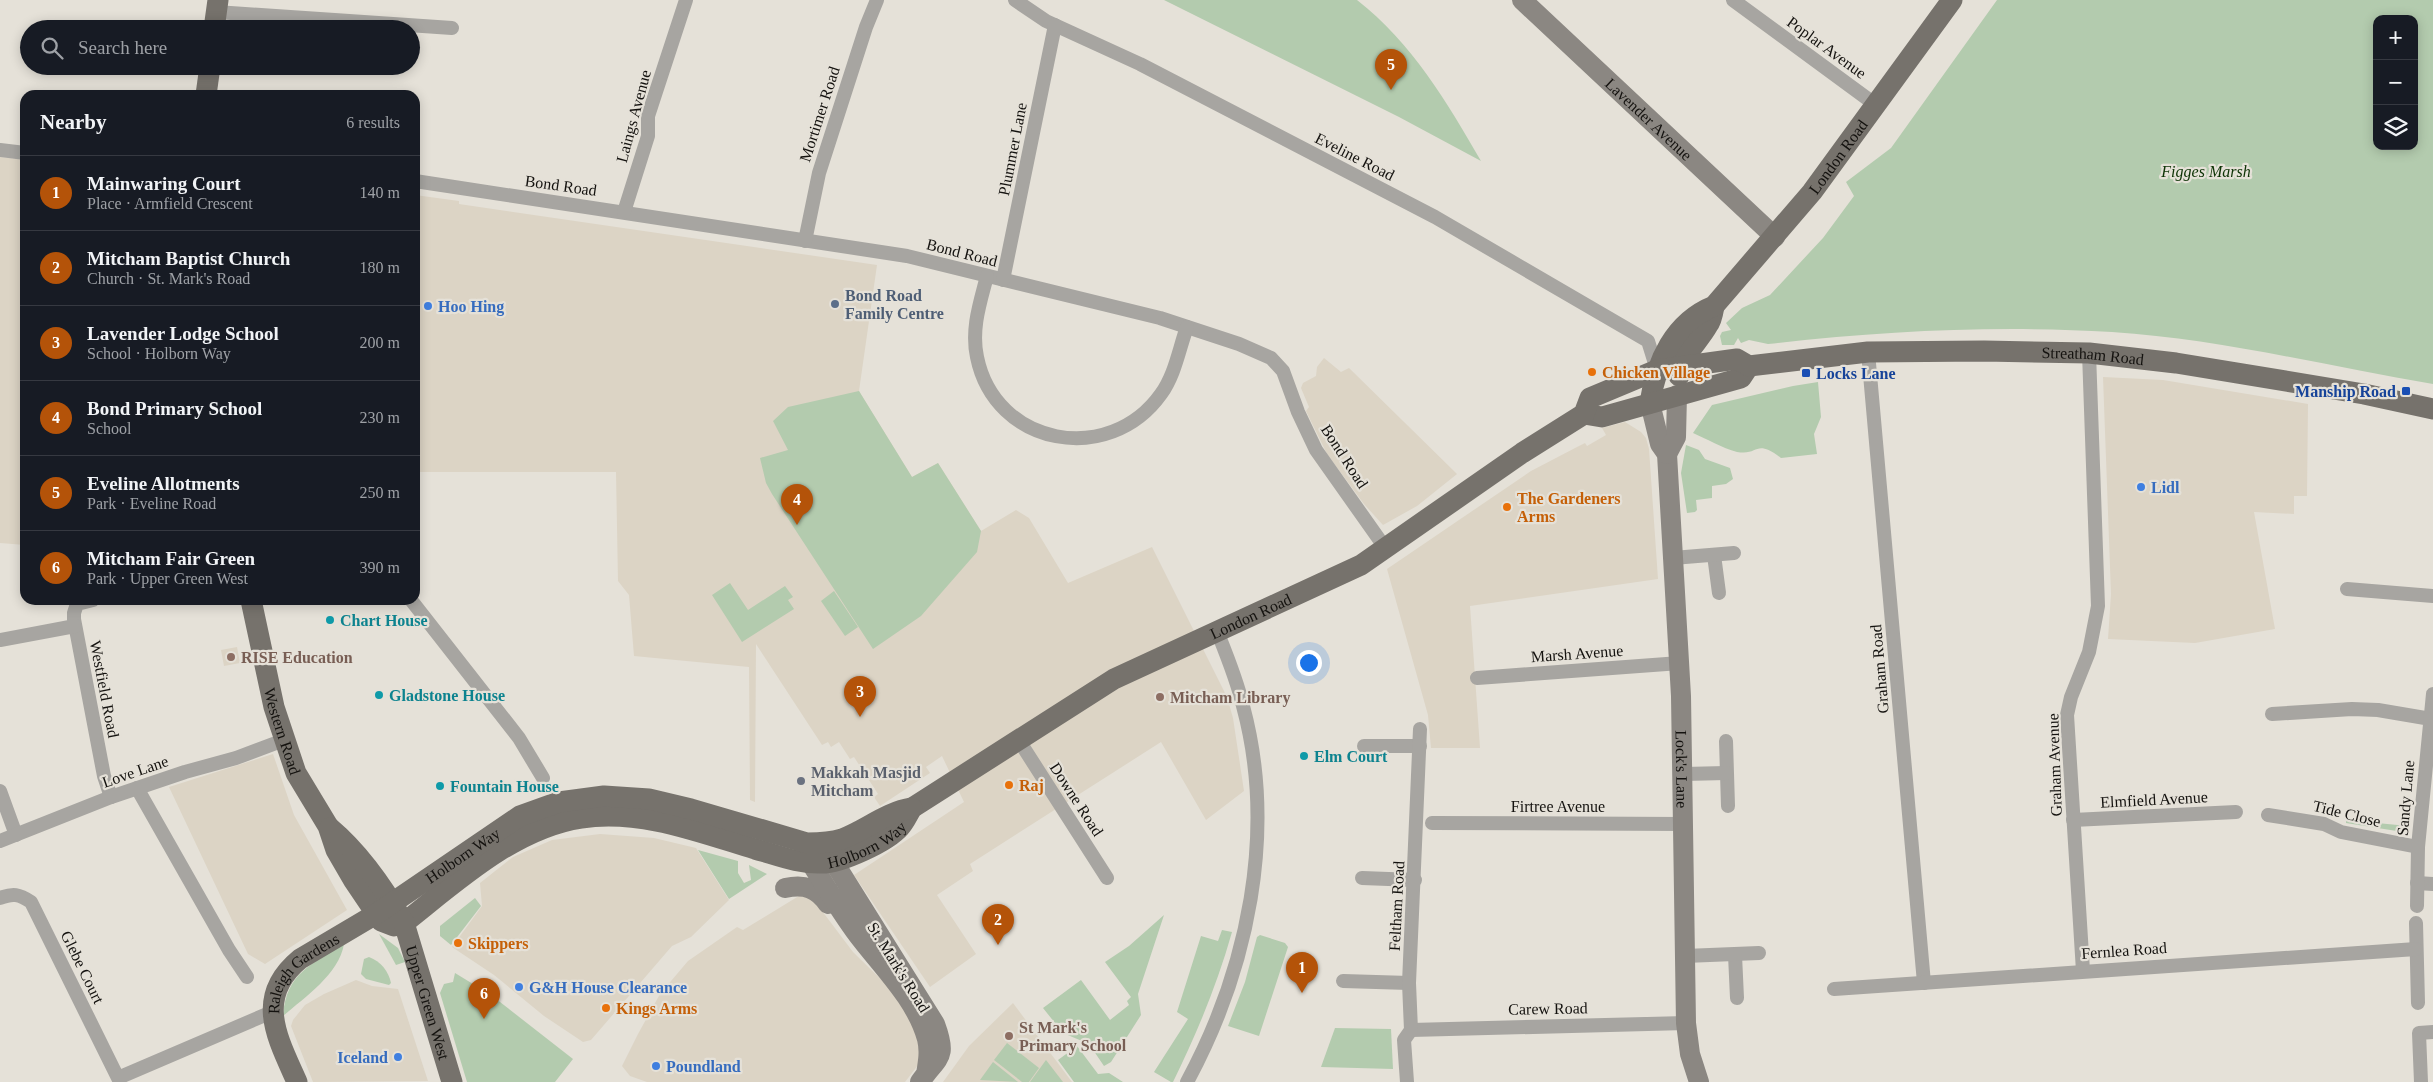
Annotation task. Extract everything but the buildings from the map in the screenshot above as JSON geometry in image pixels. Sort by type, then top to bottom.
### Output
[{"type":"main road","name":"London Road","points":[[1681,366],[1693,344],[1709,324],[1714,306],[1812,192],[1952,0]]},
{"type":"main road","points":[[207,90],[209,75]]},
{"type":"main road","name":"London Road","points":[[912,808],[1114,679],[1347,573],[1386,549],[1522,453],[1584,414],[1590,398],[1657,370],[1677,333],[1697,313],[1714,306]]},
{"type":"main road","name":"Streatham Road","points":[[1657,370],[1736,359],[1749,366],[1868,352],[1974,350],[2089,353],[2247,373],[2364,394],[2433,409]]},
{"type":"main road","points":[[1677,395],[1681,366]]},
{"type":"main road","points":[[1584,414],[1602,417],[1741,378],[1749,366]]},
{"type":"main road","points":[[1650,403],[1657,370]]},
{"type":"main road","name":"Western Road","points":[[252,605],[264,664],[284,740],[296,772],[328,826],[356,852],[384,909]]},
{"type":"main road","name":"Holborn Way","points":[[384,909],[520,816],[571,800],[604,796],[649,799],[691,809],[807,843],[814,853],[833,862],[862,851],[899,828],[912,808]]},
{"type":"main road","name":"Holborn Way","points":[[404,923],[482,864],[528,833],[565,821],[620,816],[650,819],[793,860],[814,853],[897,810],[912,808]]},
{"type":"main road","name":"Upper Green West","points":[[384,909],[404,923],[452,1082]]},
{"type":"main road","name":"Raleigh Gardens","points":[[297,1082],[278,1037],[272,1012],[276,990],[289,968],[300,959],[384,909]]},
{"type":"street","name":"Laings Avenue","points":[[624,212],[648,136],[648,116],[686,0]]},
{"type":"street","name":"Mortimer Road","points":[[806,241],[819,173],[866,27],[877,0]]},
{"type":"street","name":"Eveline Road","points":[[1015,0],[1055,25],[1140,64],[1435,217],[1648,341],[1657,370]]},
{"type":"street","name":"Lavender Avenue","points":[[1522,0],[1775,237]]},
{"type":"street","name":"Poplar Avenue","points":[[1732,0],[1876,105]]},
{"type":"street","points":[[216,14],[317,20]]},
{"type":"street","name":"Plummer Lane","points":[[1003,280],[1055,25]]},
{"type":"street","points":[[420,26],[452,28]]},
{"type":"street","points":[[0,150],[20,152]]},
{"type":"street","name":"Bond Road","points":[[420,182],[907,256],[1160,318],[1239,344],[1261,353],[1276,362],[1286,378],[1298,412],[1316,450],[1386,549]]},
{"type":"street","points":[[987,276],[974,330],[977,359],[983,379],[993,396],[1014,417],[1039,432],[1052,436],[1081,439],[1094,438],[1118,430],[1136,420],[1153,404],[1166,386],[1186,327]]},
{"type":"street","name":"Graham Road","points":[[1868,352],[1924,983]]},
{"type":"street","name":"Graham Avenue","points":[[2083,971],[2067,715],[2071,697],[2089,652],[2098,606],[2089,353]]},
{"type":"street","name":"Lock's Lane","points":[[1666,454],[1676,437],[1677,395]]},
{"type":"street","name":"Lock's Lane","points":[[1650,403],[1660,444],[1666,454],[1680,663],[1684,774],[1686,1023],[1690,1054],[1699,1082]]},
{"type":"street","points":[[1673,558],[1734,553]]},
{"type":"street","points":[[1714,555],[1719,593]]},
{"type":"street","points":[[2347,589],[2433,596]]},
{"type":"street","name":"Westfield Road","points":[[78,605],[74,612],[75,626],[104,776],[111,797]]},
{"type":"street","points":[[415,605],[519,738],[543,778]]},
{"type":"street","points":[[0,640],[75,626]]},
{"type":"street","points":[[1187,1082],[1210,1037],[1230,984],[1250,907],[1256,860],[1258,810],[1252,752],[1244,707],[1217,631]]},
{"type":"street","name":"Marsh Avenue","points":[[1477,678],[1680,663]]},
{"type":"street","name":"Sandy Lane","points":[[2417,906],[2418,847],[2433,694]]},
{"type":"street","points":[[2272,714],[2352,709],[2378,710],[2431,719]]},
{"type":"street","name":"Feltham Road","points":[[1407,1082],[1404,1040],[1411,1030],[1409,983],[1415,880],[1420,729]]},
{"type":"street","name":"Downe Road","points":[[1018,739],[1107,878]]},
{"type":"street","name":"Love Lane","points":[[0,841],[111,797],[236,758],[284,740]]},
{"type":"street","points":[[1726,740],[1728,806]]},
{"type":"street","points":[[1364,746],[1420,746]]},
{"type":"street","points":[[1684,774],[1726,773]]},
{"type":"street","points":[[137,788],[229,950],[247,977]]},
{"type":"street","points":[[0,791],[16,835]]},
{"type":"street","name":"Elmfield Avenue","points":[[2073,820],[2236,812]]},
{"type":"street","name":"Tide Close","points":[[2268,815],[2324,824],[2341,832],[2418,847]]},
{"type":"street","name":"Firtree Avenue","points":[[1432,823],[1684,824]]},
{"type":"street","name":"St. Mark's Road","points":[[814,853],[854,930],[904,995],[925,1033],[929,1057],[923,1078]]},
{"type":"street","name":"St. Mark's Road","points":[[833,862],[935,1024],[941,1040],[940,1057],[923,1078]]},
{"type":"street","points":[[1362,878],[1415,880]]},
{"type":"street","points":[[2417,883],[2433,884]]},
{"type":"street","points":[[785,888],[810,887],[819,892],[866,955],[891,978]]},
{"type":"street","name":"Glebe Court","points":[[0,898],[11,894],[19,894],[31,902],[118,1080],[272,1012]]},
{"type":"street","points":[[2416,923],[2418,1003]]},
{"type":"street","name":"Fernlea Road","points":[[1834,989],[2416,949]]},
{"type":"street","points":[[1685,956],[1759,953]]},
{"type":"street","points":[[1735,954],[1737,998]]},
{"type":"street","points":[[1344,981],[1409,983]]},
{"type":"street","name":"Carew Road","points":[[1411,1030],[1686,1023]]},
{"type":"street","points":[[2421,1082],[2426,1033]]},
{"type":"shaded area","points":[[0,157],[20,159],[20,545],[0,543]]},
{"type":"shaded area","points":[[420,196],[459,201],[459,204],[877,265],[859,391],[912,477],[938,463],[981,531],[1016,510],[1029,518],[1068,583],[1152,547],[1227,697],[1233,718],[1244,791],[1206,820],[1161,742],[970,864],[973,871],[937,895],[976,954],[930,987],[854,875],[964,802],[942,756],[926,767],[930,773],[880,806],[874,797],[878,794],[854,757],[850,759],[839,742],[831,747],[828,742],[822,745],[756,644],[755,802],[750,800],[749,667],[634,656],[629,595],[618,581],[616,472],[420,472]]},
{"type":"shaded area","points":[[1324,358],[1341,372],[1349,368],[1457,474],[1417,506],[1383,525],[1364,504],[1327,454],[1306,411],[1309,407],[1301,388],[1303,383],[1316,376],[1317,367]]},
{"type":"shaded area","points":[[2103,377],[2163,380],[2308,404],[2307,496],[2294,496],[2294,514],[2254,512],[2275,629],[2195,643],[2108,639],[2111,594]]},
{"type":"shaded area","points":[[1625,422],[1641,432],[1646,438],[1649,449],[1658,579],[1470,606],[1480,748],[1431,748],[1428,715],[1387,569],[1531,471],[1585,443],[1587,446],[1606,435],[1602,428]]},
{"type":"shaded area","name":"RISE Education","points":[[237,647],[240,663],[224,666],[221,650]]},
{"type":"shaded area","points":[[273,754],[294,815],[347,910],[265,964],[248,954],[169,787]]},
{"type":"shaded area","points":[[600,834],[654,838],[696,848],[729,900],[691,937],[672,946],[591,1040],[583,1042],[544,1016],[494,975],[452,947],[482,906],[480,883],[513,857],[552,840]]},
{"type":"shaded area","points":[[807,891],[853,952],[899,997],[918,1030],[922,1060],[905,1082],[647,1082],[630,1076],[622,1066],[638,1034],[660,994],[688,961],[737,927],[743,930]]},
{"type":"shaded area","points":[[356,980],[372,986],[398,989],[428,1081],[313,1082],[291,1026],[293,1020],[305,1005],[324,994]]},
{"type":"shaded area","name":"St Mark's Primary School","points":[[1013,1003],[1072,1082],[943,1082],[969,1046]]},
{"type":"green space","points":[[1164,0],[1357,0],[1395,35],[1427,74],[1481,161],[1399,117]]},
{"type":"green space","name":"Figges Marsh","points":[[1997,0],[2433,0],[2433,384],[2233,347],[2112,332],[2026,329],[1940,330],[1768,344],[1749,340],[1741,343],[1738,338],[1734,345],[1722,345],[1720,336],[1722,332],[1731,330],[1726,323],[1742,308],[1770,295],[1823,238],[1854,196],[1846,182],[1891,148]]},
{"type":"green space","points":[[1818,382],[1821,417],[1814,434],[1817,454],[1781,458],[1761,448],[1744,453],[1737,452],[1693,433],[1712,405]]},
{"type":"green space","points":[[859,391],[912,477],[938,463],[981,531],[977,552],[921,616],[873,649],[772,494],[766,483],[760,458],[788,450],[773,421],[788,407]]},
{"type":"green space","points":[[1686,445],[1699,450],[1705,459],[1730,468],[1733,479],[1726,484],[1712,486],[1712,498],[1696,500],[1697,510],[1687,513],[1681,473]]},
{"type":"green space","points":[[730,583],[748,610],[785,586],[793,597],[788,600],[794,609],[742,642],[712,595]]},
{"type":"green space","points":[[834,591],[858,627],[845,636],[821,601]]},
{"type":"green space","points":[[2346,820],[2408,826],[2408,829],[2403,832],[2346,823]]},
{"type":"green space","points":[[698,850],[738,861],[738,873],[744,883],[751,880],[749,865],[767,874],[729,899]]},
{"type":"green space","points":[[475,898],[481,906],[451,945],[440,936],[440,926]]},
{"type":"green space","points":[[1164,915],[1138,994],[1141,1015],[1111,1062],[1104,1066],[1089,1044],[1063,1033],[1043,1008],[1081,980],[1110,1020],[1129,1005],[1127,1001],[1131,997],[1105,962],[1129,946]]},
{"type":"green space","points":[[1222,930],[1232,932],[1220,971],[1190,1045],[1173,1082],[1171,1082],[1154,1072],[1188,1019],[1177,1012],[1201,936],[1218,941]]},
{"type":"green space","points":[[379,934],[398,948],[405,962],[396,965]]},
{"type":"green space","points":[[1260,935],[1285,943],[1288,947],[1259,1036],[1228,1026],[1245,982],[1257,937]]},
{"type":"green space","points":[[344,944],[341,955],[328,975],[311,993],[283,1016],[289,989],[295,980],[311,964]]},
{"type":"green space","points":[[369,957],[377,961],[386,970],[391,983],[389,985],[366,979],[361,974],[364,959]]},
{"type":"green space","points":[[455,973],[491,995],[573,1059],[555,1082],[467,1082],[440,993],[444,984],[453,982]]},
{"type":"green space","points":[[1335,1028],[1391,1029],[1393,1069],[1321,1067]]},
{"type":"green space","points":[[1007,1043],[1039,1068],[1029,1082],[1022,1082],[994,1060]]},
{"type":"green space","points":[[1077,1046],[1098,1074],[1109,1073],[1123,1082],[1074,1082],[1058,1060]]},
{"type":"green space","points":[[1046,1060],[1063,1082],[1030,1082]]},
{"type":"green space","points":[[993,1062],[1018,1082],[980,1080]]},
{"type":"place","name":"Eveline Allotments","points":[[1391,90]]},
{"type":"place","name":"Bond Road Family Centre","points":[[835,304]]},
{"type":"place","name":"Hoo Hing","points":[[428,306]]},
{"type":"place","name":"Chicken Village","points":[[1592,372]]},
{"type":"place","name":"Locks Lane","points":[[1806,373]]},
{"type":"place","name":"Manship Road","points":[[2406,391]]},
{"type":"place","name":"Lidl","points":[[2141,487]]},
{"type":"place","name":"The Gardeners Arms","points":[[1507,507]]},
{"type":"place","name":"Bond Primary School","points":[[797,525]]},
{"type":"place","name":"Chart House","points":[[330,620]]},
{"type":"place","name":"RISE Education","points":[[231,657]]},
{"type":"place","name":"Gladstone House","points":[[379,695]]},
{"type":"place","name":"Mitcham Library","points":[[1160,697]]},
{"type":"place","name":"Lavender Lodge School","points":[[860,717]]},
{"type":"place","name":"Elm Court","points":[[1304,756]]},
{"type":"place","name":"Makkah Masjid Mitcham","points":[[801,781]]},
{"type":"place","name":"Raj","points":[[1009,785]]},
{"type":"place","name":"Fountain House","points":[[440,786]]},
{"type":"place","name":"Skippers","points":[[458,943]]},
{"type":"place","name":"Mitcham Baptist Church","points":[[998,945]]},
{"type":"place","name":"G&H House Clearance","points":[[519,987]]},
{"type":"place","name":"Mainwaring Court","points":[[1302,993]]},
{"type":"place","name":"Kings Arms","points":[[606,1008]]},
{"type":"place","name":"Mitcham Fair Green","points":[[484,1019]]},
{"type":"place","name":"St Mark's Primary School","points":[[1009,1036]]},
{"type":"place","name":"Iceland","points":[[398,1057]]},
{"type":"place","name":"Poundland","points":[[656,1066]]}]
